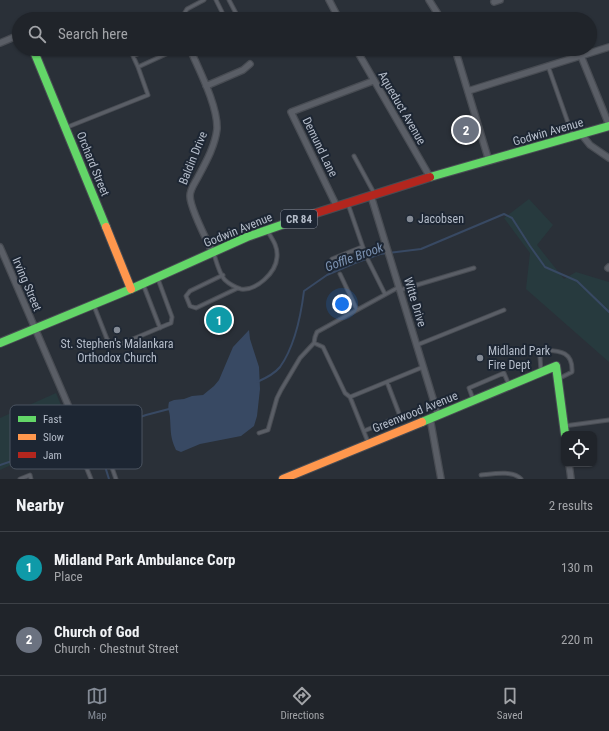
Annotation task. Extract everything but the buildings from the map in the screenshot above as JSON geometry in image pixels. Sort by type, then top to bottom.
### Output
[{"type":"main road","name":"Orchard Street","points":[[36,56],[131,289]]},
{"type":"main road","name":"Godwin Avenue","points":[[0,343],[143,284],[247,237],[430,177],[582,135],[609,126]]},
{"type":"main road","name":"Greenwood Avenue","points":[[283,479],[556,366],[558,379]]},
{"type":"main road","points":[[558,379],[565,430]]},
{"type":"street","points":[[329,0],[335,12]]},
{"type":"street","points":[[429,0],[437,12]]},
{"type":"street","points":[[0,43],[12,38]]},
{"type":"street","points":[[597,51],[609,47]]},
{"type":"street","name":"Baldin Drive","points":[[193,56],[206,86],[216,117],[217,128],[212,150],[191,188],[190,197],[213,253]]},
{"type":"street","name":"Aqueduct Avenue","points":[[360,56],[430,177]]},
{"type":"street","points":[[458,56],[489,161]]},
{"type":"street","points":[[468,91],[581,56],[609,126]]},
{"type":"street","points":[[206,86],[244,70],[250,64]]},
{"type":"street","name":"Demund Lane","points":[[337,207],[290,112],[374,81]]},
{"type":"street","points":[[582,135],[590,145],[609,158]]},
{"type":"street","name":"Witte Drive","points":[[373,196],[399,288],[438,415]]},
{"type":"street","name":"Irving Street","points":[[0,246],[34,329],[68,405]]},
{"type":"street","points":[[430,418],[440,479]]},
{"type":"street","points":[[570,467],[572,479]]},
{"type":"lane","points":[[185,12],[187,9],[204,0]]},
{"type":"lane","points":[[216,0],[222,12]]},
{"type":"lane","points":[[229,0],[235,12]]},
{"type":"lane","points":[[65,128],[148,95],[134,56]]},
{"type":"lane","points":[[138,67],[162,56]]},
{"type":"lane","points":[[548,66],[573,137]]},
{"type":"lane","points":[[354,156],[373,196]]},
{"type":"lane","points":[[348,203],[366,258],[385,294]]},
{"type":"lane","points":[[213,253],[225,279],[242,289],[258,285],[271,274],[277,258],[276,245],[267,230]]},
{"type":"lane","points":[[332,259],[362,247]]},
{"type":"lane","points":[[259,433],[268,430],[277,398],[281,390],[300,358],[314,343],[317,332],[385,294],[399,288],[474,268]]},
{"type":"lane","points":[[340,274],[357,310]]},
{"type":"lane","points":[[223,275],[190,291],[186,296],[190,306],[196,308],[238,288]]},
{"type":"lane","points":[[94,304],[107,339],[114,347],[160,328],[171,323],[172,317],[158,277]]},
{"type":"lane","points":[[143,284],[160,328]]},
{"type":"lane","points":[[417,345],[504,310]]},
{"type":"lane","points":[[314,343],[322,347],[346,393],[350,397],[369,444]]},
{"type":"lane","points":[[541,373],[540,357],[545,350],[559,350],[568,356],[572,366],[572,372],[558,379]]},
{"type":"lane","points":[[350,397],[423,367]]},
{"type":"lane","points":[[474,400],[469,388],[504,373],[509,386]]},
{"type":"lane","points":[[364,430],[400,416],[387,382]]},
{"type":"lane","points":[[565,430],[609,420]]},
{"type":"lane","points":[[87,469],[91,479]]},
{"type":"lane","points":[[112,469],[116,479]]},
{"type":"lane","points":[[481,475],[506,474],[518,476],[521,479]]},
{"type":"lane","points":[[20,479],[30,475],[31,479]]},
{"type":"green space","points":[[529,199],[553,225],[537,245],[564,279],[576,272],[609,282],[609,362],[526,289],[530,253],[504,218]]},
{"type":"green space","points":[[56,393],[61,405],[29,405]]},
{"type":"green space","points":[[10,414],[10,465],[0,470],[0,418]]},
{"type":"water","points":[[249,330],[250,339],[259,367],[260,389],[257,416],[254,426],[241,436],[200,444],[181,452],[176,450],[171,434],[168,407],[169,402],[192,396],[203,395],[214,386],[219,380],[233,347]]},
{"type":"waterway","name":"Goffle Brook","points":[[257,382],[266,378],[280,367],[290,350],[299,320],[304,291],[327,275],[380,254],[421,249],[504,214],[512,218],[545,267],[577,281],[609,312]]},
{"type":"waterway","name":"Goffle Brook","points":[[142,416],[169,409]]},
{"type":"waterway","points":[[0,465],[10,462]]},
{"type":"waterway","name":"Goffle Brook","points":[[106,469],[109,479]]},
{"type":"traffic: fast","points":[[36,56],[106,227]]},
{"type":"traffic: fast","points":[[430,177],[609,126]]},
{"type":"traffic: fast","points":[[0,343],[131,289],[247,237],[313,214]]},
{"type":"traffic: fast","points":[[422,422],[556,366],[565,431]]},
{"type":"traffic: slow","points":[[106,227],[131,289]]},
{"type":"traffic: slow","points":[[283,479],[422,422]]},
{"type":"traffic: jam","points":[[313,214],[430,177]]},
{"type":"place","name":"Church of God","points":[[466,130]]},
{"type":"place","name":"Jacobsen","points":[[410,219]]},
{"type":"place","name":"Midland Park Ambulance Corp","points":[[219,320]]},
{"type":"place","name":"St. Stephen's Malankara Orthodox Church","points":[[117,330]]},
{"type":"place","name":"Midland Park Fire Dept","points":[[480,358]]}]
